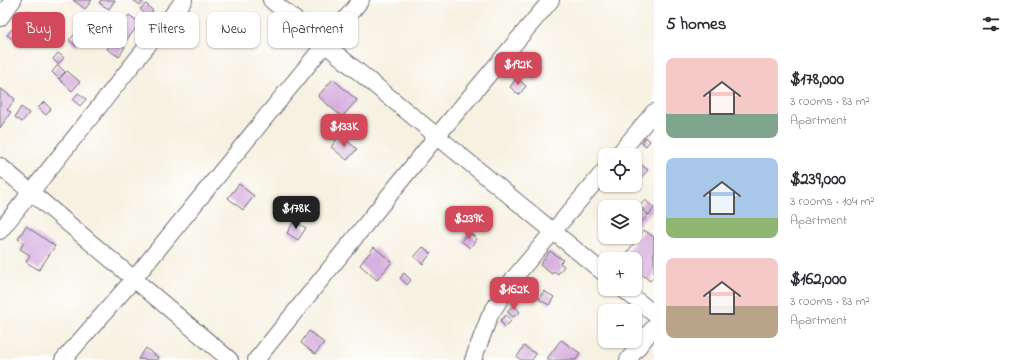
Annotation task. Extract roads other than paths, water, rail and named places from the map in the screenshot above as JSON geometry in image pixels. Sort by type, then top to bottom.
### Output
[{"type":"street","points":[[0,18],[14,0]]},
{"type":"street","points":[[0,232],[184,0]]},
{"type":"street","points":[[271,0],[286,12]]},
{"type":"street","points":[[351,12],[361,0]]},
{"type":"street","points":[[256,360],[437,136],[551,0]]},
{"type":"street","points":[[63,360],[133,280],[322,48]]},
{"type":"street","points":[[330,48],[598,268]]},
{"type":"street","points":[[624,148],[654,112]]},
{"type":"street","points":[[0,166],[133,280],[230,360]]},
{"type":"street","points":[[0,172],[32,193]]},
{"type":"street","points":[[473,360],[490,315],[513,279],[598,178]]},
{"type":"street","points":[[632,296],[654,314]]},
{"type":"street","points":[[628,360],[654,327]]}]
